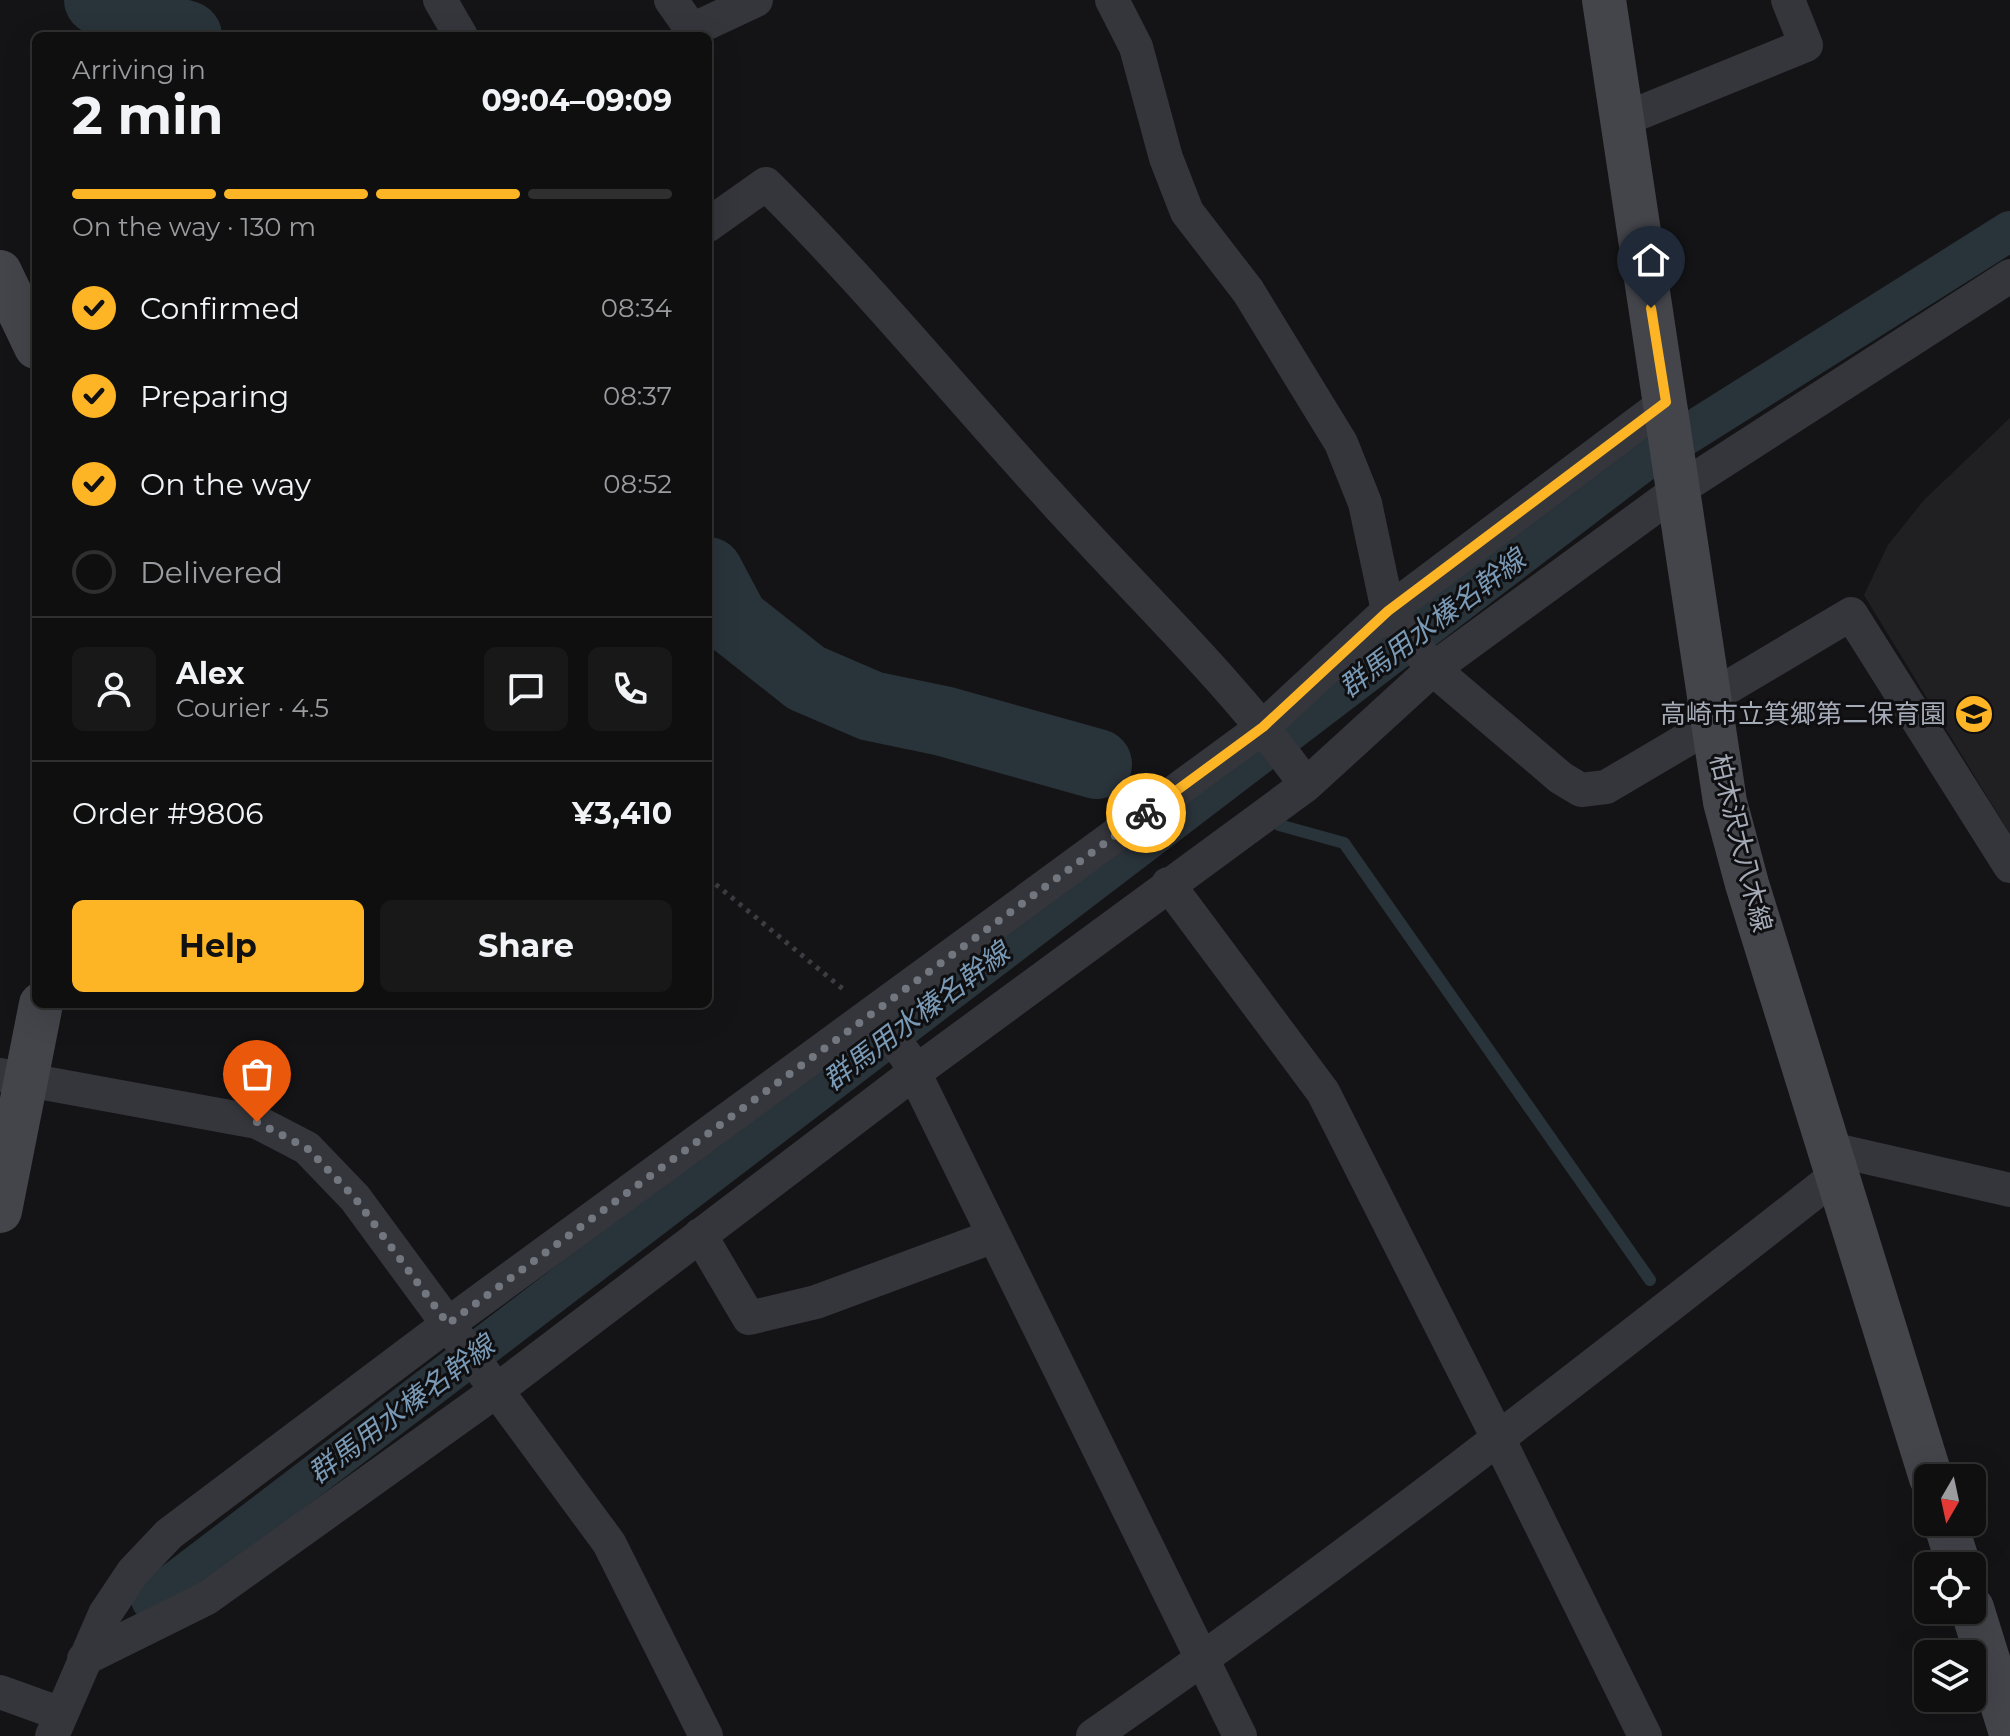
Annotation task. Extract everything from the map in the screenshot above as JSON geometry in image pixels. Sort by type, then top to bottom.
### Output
[{"type":"main road","name":"柏木沢大八木線","points":[[1604,0],[1725,802],[1747,884],[1927,1464]]},
{"type":"main road","points":[[0,272],[32,339]]},
{"type":"main road","points":[[0,1211],[13,1077],[39,1008]]},
{"type":"main road","points":[[1977,1624],[2010,1730]]},
{"type":"street","points":[[440,0],[459,32]]},
{"type":"street","points":[[671,0],[692,30],[756,0]]},
{"type":"street","points":[[1112,0],[1136,47],[1166,158],[1187,212],[1248,291],[1341,443],[1365,503],[1392,618],[1428,664],[1561,778],[1581,790],[1606,787],[1851,614],[2010,866]]},
{"type":"street","points":[[1622,120],[1806,45],[1788,0]]},
{"type":"street","points":[[712,222],[766,184],[819,237],[1047,493],[1266,730],[1301,778]]},
{"type":"street","points":[[84,1659],[207,1598],[700,1235],[910,1064],[1168,884],[1301,778],[1428,664],[1677,484],[2010,276]]},
{"type":"street","points":[[0,1692],[56,1725],[105,1614],[133,1572],[169,1534],[1266,730],[1392,618],[1667,410]]},
{"type":"street","points":[[1168,884],[1323,1092],[1645,1736]]},
{"type":"street","points":[[876,1017],[910,1064],[1240,1736]]},
{"type":"street","points":[[13,1077],[257,1122],[307,1148],[355,1198],[609,1543],[706,1736]]},
{"type":"street","points":[[1093,1736],[1203,1660],[1499,1440],[1834,1161],[2010,1190]]},
{"type":"street","points":[[700,1235],[749,1318],[816,1302],[994,1236]]},
{"type":"path","points":[[712,881],[876,1017]]},
{"type":"shaded area","name":"高崎市立箕郷第二保育園","points":[[2010,418],[2010,834],[1864,595],[1888,545],[1924,500]]},
{"type":"waterway","points":[[99,0],[149,24],[174,32]]},
{"type":"waterway","name":"群馬用水榛名幹線","points":[[151,1600],[1640,464],[2010,231]]},
{"type":"waterway","points":[[712,580],[734,621],[806,678],[871,706],[943,721],[1097,764]]},
{"type":"waterway","points":[[1279,825],[1344,843],[1650,1280]]},
{"type":"way so far","points":[[257,1122],[307,1148],[355,1198],[448,1324],[1146,813]]},
{"type":"place","name":"高崎市立箕郷第二保育園","points":[[1974,714]]},
{"type":"route","points":[[1146,813],[1263,727],[1388,611],[1666,402],[1651,308]]}]
